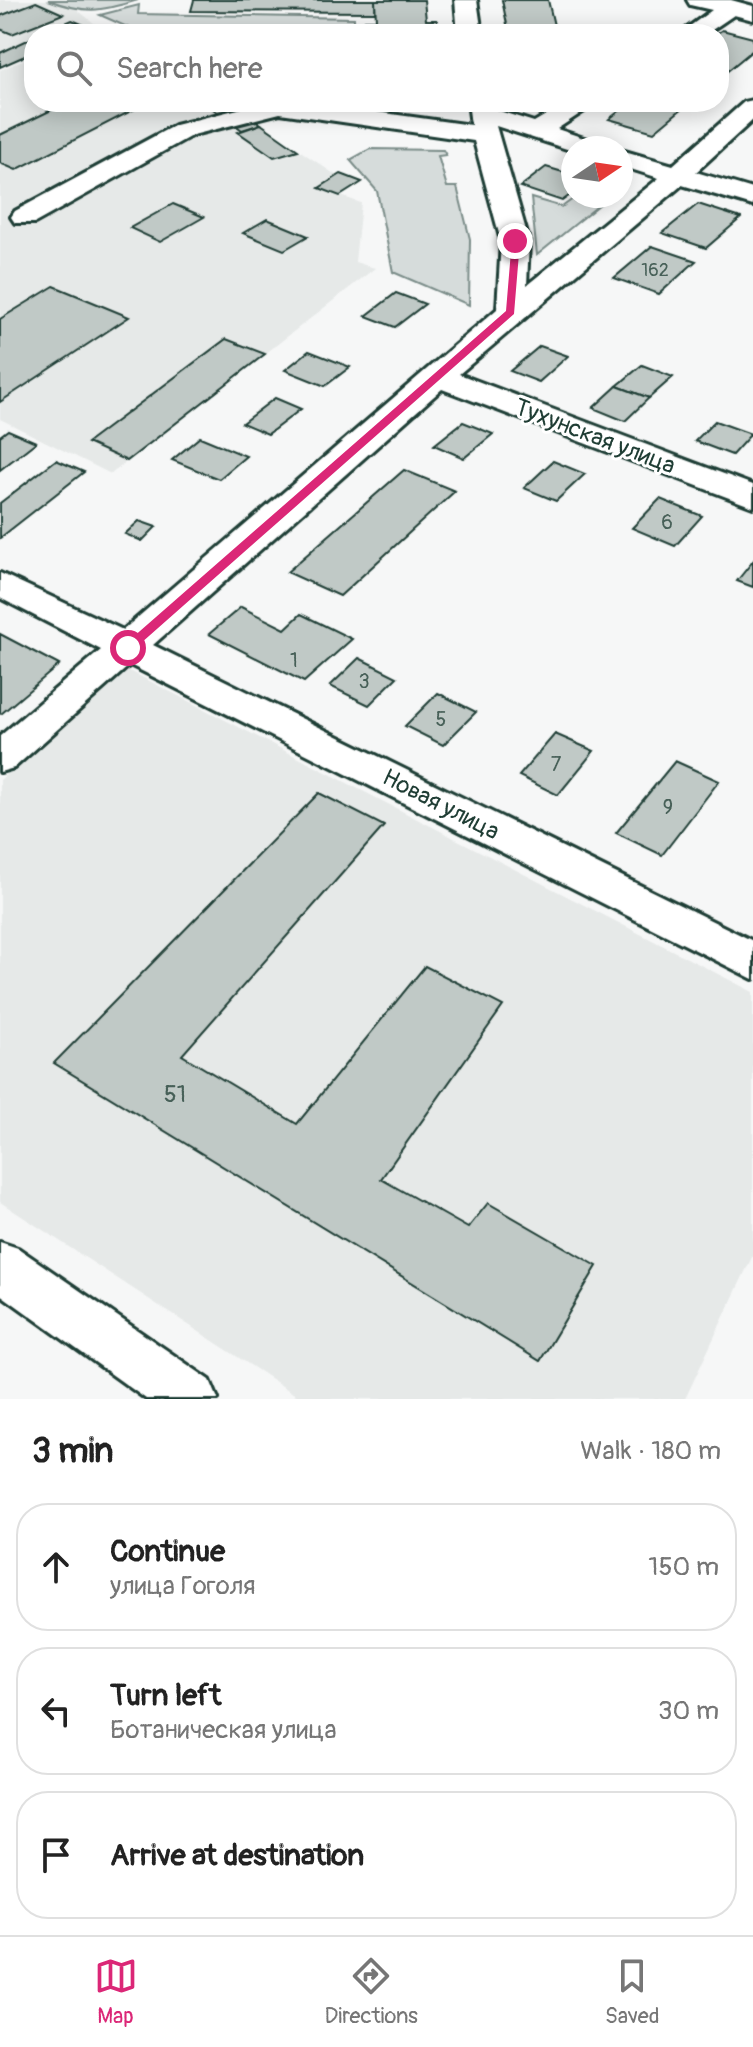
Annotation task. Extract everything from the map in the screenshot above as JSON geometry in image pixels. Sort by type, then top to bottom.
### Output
[{"type":"street","points":[[466,0],[469,24]]},
{"type":"street","points":[[698,0],[746,9]]},
{"type":"street","points":[[713,24],[746,9]]},
{"type":"street","points":[[0,758],[511,312],[677,176],[753,107]]},
{"type":"street","points":[[25,217],[184,130],[256,112]]},
{"type":"street","points":[[319,112],[482,117],[561,138]]},
{"type":"street","points":[[325,113],[329,112]]},
{"type":"street","points":[[537,130],[568,112]]},
{"type":"street","points":[[482,117],[515,241],[511,312]]},
{"type":"street","points":[[633,162],[753,198]]},
{"type":"street","name":"Тухунская улица","points":[[437,376],[753,497]]},
{"type":"street","name":"Новая улица","points":[[0,584],[753,961]]},
{"type":"street","points":[[0,1265],[191,1399]]},
{"type":"shaded area","points":[[0,0],[65,0],[95,24],[24,24],[24,55],[0,66]]},
{"type":"shaded area","points":[[48,0],[138,0],[93,10]]},
{"type":"shaded area","points":[[139,5],[138,14],[354,18],[354,24],[120,24],[100,15]]},
{"type":"shaded area","points":[[24,59],[24,112],[244,112],[337,176],[341,174],[362,182],[341,196],[361,203],[355,262],[375,268],[111,474],[0,419],[0,70]]},
{"type":"shaded area","points":[[370,149],[443,150],[446,155],[438,156],[447,187],[457,187],[470,239],[469,305],[393,272],[377,191],[350,160]]},
{"type":"shaded area","points":[[531,198],[561,208],[595,208],[537,255]]},
{"type":"shaded area","points":[[126,669],[753,992],[753,1255],[685,1399],[302,1399],[0,1202],[0,780]]},
{"type":"building","points":[[194,0],[376,0],[375,12],[191,11]]},
{"type":"building","points":[[375,0],[424,0],[426,20],[437,20],[437,24],[365,24],[365,20],[376,20]]},
{"type":"building","points":[[502,0],[548,0],[554,24],[507,24]]},
{"type":"building","points":[[36,2],[63,14],[38,24],[24,24],[24,29],[12,34],[0,29],[0,16]]},
{"type":"building","points":[[729,32],[753,38],[753,50],[729,70]]},
{"type":"building","points":[[24,42],[24,56],[0,67],[0,53]]},
{"type":"building","points":[[47,112],[129,112],[16,170],[0,163],[0,135]]},
{"type":"building","points":[[217,112],[244,112],[261,124],[242,130]]},
{"type":"building","points":[[618,112],[678,112],[654,132],[609,119]]},
{"type":"building","points":[[261,124],[298,150],[274,157],[238,132]]},
{"type":"building","points":[[546,167],[561,171],[561,201],[520,187]]},
{"type":"building","points":[[341,174],[362,182],[340,196],[319,188]]},
{"type":"building","points":[[173,204],[204,217],[160,242],[130,228]]},
{"type":"building","points":[[698,204],[741,218],[706,248],[662,233]]},
{"type":"building","points":[[267,219],[308,236],[284,250],[243,233]]},
{"type":"building","points":[[652,246],[696,261],[659,294],[614,278]]},
{"type":"building","points":[[54,286],[129,317],[0,402],[0,319]]},
{"type":"building","points":[[396,293],[425,304],[395,327],[366,316]]},
{"type":"building","points":[[226,339],[265,354],[127,461],[87,443]]},
{"type":"building","points":[[540,346],[568,356],[539,382],[510,371]]},
{"type":"building","points":[[309,351],[350,367],[325,386],[285,370]]},
{"type":"building","points":[[642,365],[673,377],[649,398],[617,386]]},
{"type":"building","points":[[617,386],[649,398],[625,421],[593,408]]},
{"type":"building","points":[[275,398],[301,409],[268,434],[242,423]]},
{"type":"building","points":[[715,421],[751,434],[732,455],[695,441]]},
{"type":"building","points":[[463,422],[493,434],[464,458],[434,445]]},
{"type":"building","points":[[8,430],[36,442],[0,470],[0,436]]},
{"type":"building","points":[[200,437],[246,456],[219,479],[172,460]]},
{"type":"building","points":[[56,460],[84,472],[0,538],[0,503]]},
{"type":"building","points":[[553,461],[585,474],[556,501],[524,488]]},
{"type":"building","points":[[404,470],[455,491],[340,596],[287,572]]},
{"type":"building","points":[[660,499],[702,516],[675,546],[632,528]]},
{"type":"building","points":[[139,521],[156,527],[142,541],[125,534]]},
{"type":"building","points":[[753,561],[753,587],[737,581]]},
{"type":"building","points":[[241,607],[285,629],[301,614],[352,639],[304,682],[209,634]]},
{"type":"building","points":[[0,634],[59,665],[1,714],[0,713]]},
{"type":"building","points":[[359,658],[397,677],[369,705],[330,686]]},
{"type":"building","points":[[438,693],[476,712],[443,745],[405,726]]},
{"type":"building","points":[[555,734],[594,751],[558,795],[519,776]]},
{"type":"building","points":[[675,761],[719,781],[662,855],[616,833]]},
{"type":"building","points":[[319,793],[384,826],[182,1055],[297,1124],[425,966],[503,1006],[381,1179],[468,1228],[488,1203],[597,1266],[540,1361],[54,1063]]},
{"type":"route","points":[[128,648],[511,312],[515,241]]}]
